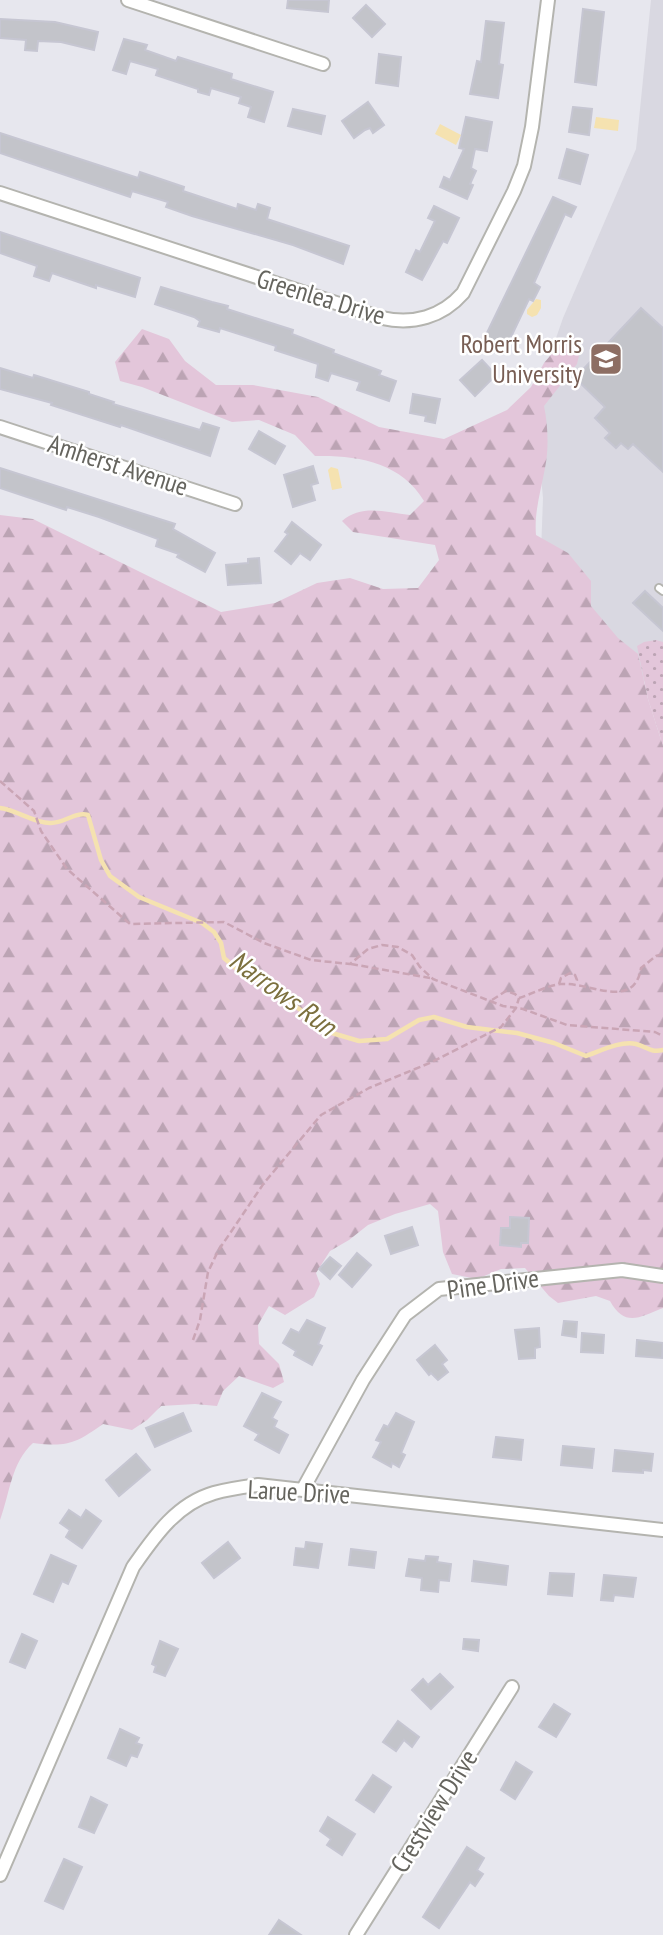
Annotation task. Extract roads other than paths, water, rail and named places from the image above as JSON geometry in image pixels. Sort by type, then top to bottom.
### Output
[{"type":"street","points":[[128,0],[323,64]]},
{"type":"street","name":"Greenlea Drive","points":[[0,194],[382,318],[407,321],[430,317],[454,303],[463,293],[520,178],[530,140],[548,0]]},
{"type":"street","name":"Amherst Avenue","points":[[0,427],[236,503]]},
{"type":"street","name":"Pine Drive","points":[[303,1489],[363,1380],[405,1315],[439,1289],[622,1270],[663,1276]]},
{"type":"street","name":"Larue Drive","points":[[0,1875],[133,1567],[160,1527],[211,1494],[258,1485],[663,1530]]},
{"type":"street","name":"Crestview Drive","points":[[356,1935],[512,1688]]},
{"type":"waterway","name":"Narrows Run","points":[[0,808],[50,823],[88,815],[101,860],[110,876],[139,897],[202,923],[214,932],[221,943],[224,958],[239,971],[265,984],[332,1033],[359,1041],[387,1039],[419,1020],[434,1017],[467,1027],[517,1033],[554,1043],[586,1056],[624,1043],[655,1051],[663,1050]]},
{"type":"place","name":"Robert Morris University","points":[[606,359]]}]
